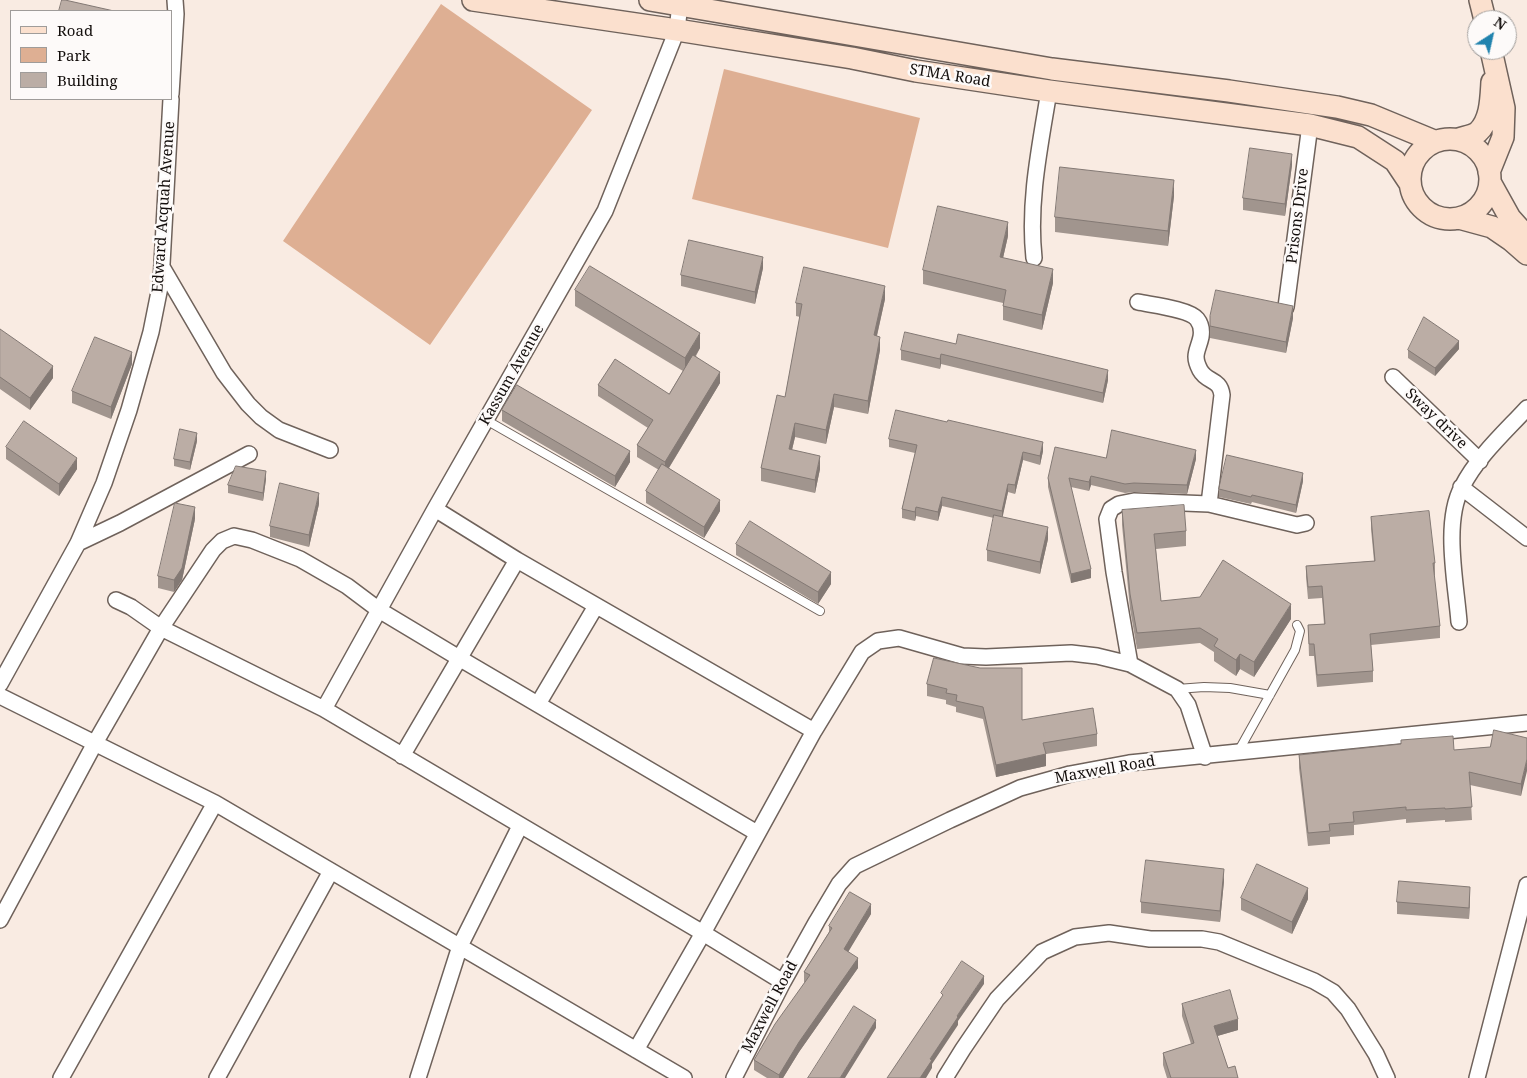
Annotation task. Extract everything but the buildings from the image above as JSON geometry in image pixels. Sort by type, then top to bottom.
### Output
[{"type":"main road","name":"STMA Road","points":[[473,0],[676,30],[852,58],[916,71],[1049,91],[1310,125],[1358,137],[1395,161],[1409,182]]},
{"type":"main road","name":"STMA Road","points":[[650,0],[1052,69],[1230,90],[1337,107],[1371,115],[1434,141]]},
{"type":"main road","points":[[1459,139],[1478,132],[1486,119],[1491,106],[1492,60]]},
{"type":"main road","points":[[1459,218],[1474,211],[1485,198],[1503,137],[1504,108],[1493,60]]},
{"type":"main road","points":[[1527,237],[1510,218],[1490,177],[1484,158],[1473,146],[1459,139],[1446,138],[1434,141],[1420,151],[1411,165],[1409,182],[1414,198],[1426,211],[1442,218],[1459,218],[1492,227],[1527,254]]},
{"type":"street","points":[[172,78],[176,14],[175,0]]},
{"type":"street","name":"Kassum Avenue","points":[[324,709],[435,509],[605,211],[676,30],[680,4]]},
{"type":"street","points":[[1034,258],[1032,211],[1038,156],[1049,91]]},
{"type":"street","name":"Edward Acquah Avenue","points":[[0,684],[78,543],[104,483],[129,410],[151,332],[161,282],[171,100]]},
{"type":"street","name":"Prisons Drive","points":[[1286,308],[1310,125]]},
{"type":"street","points":[[161,266],[224,373],[248,404],[261,417],[279,430],[330,450]]},
{"type":"street","points":[[1138,302],[1186,313],[1197,318],[1201,327],[1201,338],[1196,351],[1198,364],[1201,372],[1216,382],[1221,388],[1222,395],[1209,504]]},
{"type":"street","name":"Sway drive","points":[[1393,377],[1480,461]]},
{"type":"street","points":[[1459,622],[1451,536],[1453,509],[1461,487],[1480,461],[1527,408]]},
{"type":"street","points":[[78,543],[120,523],[249,454]]},
{"type":"street","points":[[1461,487],[1527,538]]},
{"type":"street","points":[[1130,664],[1107,519],[1111,509],[1119,504],[1134,501],[1209,504],[1297,525],[1306,523]]},
{"type":"street","points":[[435,509],[516,560],[814,731]]},
{"type":"street","points":[[0,920],[95,743],[160,628],[213,550],[222,541],[234,536],[252,540],[300,559],[346,586],[379,610],[459,658],[757,833]]},
{"type":"street","points":[[402,756],[516,560]]},
{"type":"street","points":[[116,600],[131,607],[160,628],[324,709],[783,982]]},
{"type":"street","points":[[538,704],[596,606]]},
{"type":"street","points":[[636,1050],[814,731],[862,652],[878,641],[899,638],[962,656],[986,657],[1071,653],[1097,656],[1130,664],[1177,689],[1188,705],[1205,757]]},
{"type":"street","points":[[0,696],[215,803],[684,1078]]},
{"type":"street","name":"Maxwell Road","points":[[734,1078],[783,982],[839,884],[855,866],[959,816],[1028,786],[1070,774],[1129,763],[1237,754],[1527,723]]},
{"type":"street","points":[[61,1078],[215,803]]},
{"type":"street","points":[[418,1078],[460,946],[520,826]]},
{"type":"street","points":[[217,1078],[331,871]]},
{"type":"street","points":[[1478,1078],[1527,884]]},
{"type":"street","points":[[946,1078],[962,1049],[997,999],[1042,952],[1075,937],[1109,933],[1150,938],[1202,939],[1219,942],[1314,981],[1333,992],[1348,1009],[1376,1054],[1386,1078]]},
{"type":"lane","points":[[486,420],[820,611]]},
{"type":"lane","points":[[1237,754],[1295,650],[1300,631],[1297,625]]},
{"type":"lane","points":[[1177,689],[1230,688],[1270,695]]},
{"type":"green space","points":[[441,4],[592,110],[430,345],[283,241]]},
{"type":"green space","points":[[724,69],[920,118],[888,248],[692,199]]}]
